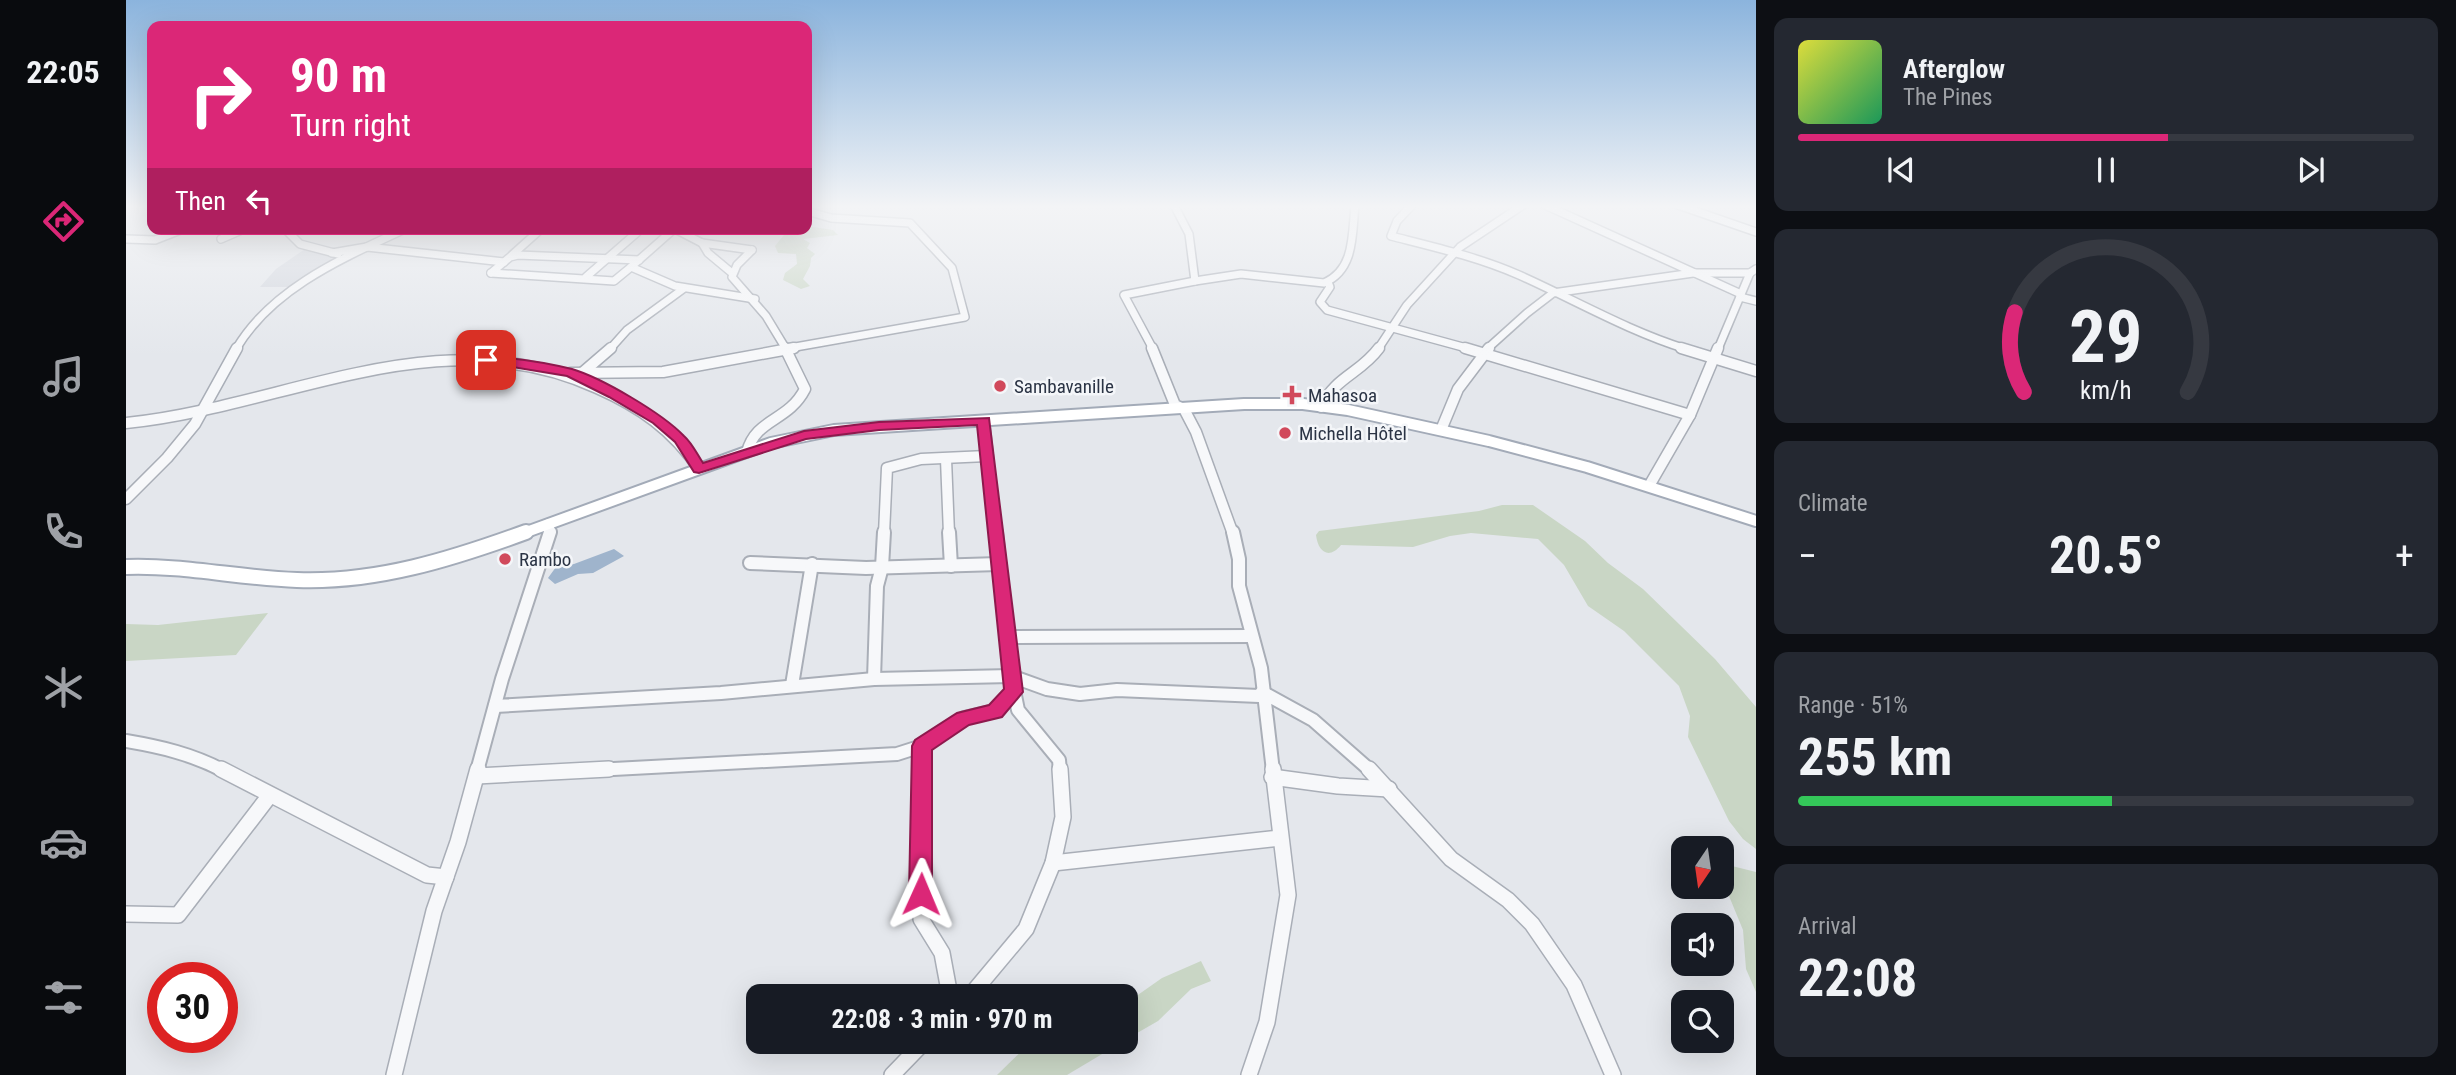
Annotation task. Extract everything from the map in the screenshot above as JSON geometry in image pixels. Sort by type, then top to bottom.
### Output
[{"type":"main road","points":[[126,566],[185,567],[297,580],[356,577],[428,565],[747,452],[804,435],[834,430],[1268,403],[1321,407],[1440,430],[1562,460],[1756,521]]},
{"type":"street","points":[[346,255],[352,256]]},
{"type":"street","points":[[455,255],[507,260],[529,255]]},
{"type":"street","points":[[512,255],[491,273],[586,277],[614,281],[645,255]]},
{"type":"street","points":[[537,255],[639,260]]},
{"type":"street","points":[[711,255],[732,273],[774,324],[805,389],[797,403],[755,431],[749,440],[747,452]]},
{"type":"street","points":[[732,273],[748,255]]},
{"type":"street","points":[[126,423],[182,416],[335,376],[422,361],[506,361],[570,373],[663,372],[964,319],[952,268],[940,255]]},
{"type":"street","points":[[1192,255],[1195,281]]},
{"type":"street","points":[[1328,282],[1349,261],[1350,255]]},
{"type":"street","points":[[1321,407],[1329,390],[1360,368],[1376,352],[1407,305],[1454,255]]},
{"type":"street","points":[[1462,255],[1517,274],[1620,324],[1756,371]]},
{"type":"street","points":[[1659,255],[1756,301]]},
{"type":"street","points":[[126,499],[185,440],[206,409],[234,349],[260,316],[284,296],[352,256]]},
{"type":"street","points":[[586,277],[608,257]]},
{"type":"street","points":[[631,267],[651,279],[683,289],[755,299]]},
{"type":"street","points":[[1440,430],[1449,403],[1491,342],[1544,298],[1557,293],[1700,273],[1753,271]]},
{"type":"street","points":[[1649,486],[1690,415],[1716,359],[1740,295],[1753,271]]},
{"type":"street","points":[[1249,1075],[1267,1021],[1288,895],[1261,668],[1239,586],[1239,559],[1232,528],[1196,432],[1184,409],[1175,405],[1156,355],[1124,295],[1241,274],[1328,282]]},
{"type":"street","points":[[1328,282],[1330,287],[1320,302],[1327,310],[1392,326],[1690,415]]},
{"type":"street","points":[[582,373],[605,355],[626,330],[683,289]]},
{"type":"street","points":[[570,373],[657,420],[681,440],[699,469]]},
{"type":"street","points":[[982,984],[1026,929],[1053,863],[1063,817],[1059,760],[1018,710],[1010,676],[984,421]]},
{"type":"street","points":[[874,680],[877,586],[882,568],[887,468],[894,463],[908,460],[988,456]]},
{"type":"street","points":[[946,459],[951,566]]},
{"type":"street","points":[[394,1075],[431,924],[550,531],[549,524]]},
{"type":"street","points":[[750,563],[882,568],[999,564]]},
{"type":"street","points":[[792,685],[812,564]]},
{"type":"street","points":[[1006,637],[1251,636]]},
{"type":"street","points":[[495,706],[721,693],[874,680],[1010,676],[1047,689],[1080,694],[1117,690],[1259,695],[1262,692]]},
{"type":"street","points":[[477,776],[897,754],[922,746],[964,718],[995,712],[1014,692]]},
{"type":"street","points":[[1262,692],[1277,702],[1294,707],[1313,720],[1389,789],[1452,860],[1515,906],[1542,937],[1573,982],[1594,1023],[1613,1075]]},
{"type":"street","points":[[126,741],[168,748],[201,759],[427,875],[446,877]]},
{"type":"street","points":[[922,746],[921,919],[942,953],[948,984]]},
{"type":"street","points":[[1272,777],[1338,786],[1389,789]]},
{"type":"street","points":[[126,914],[178,915],[270,795]]},
{"type":"street","points":[[1053,863],[1117,859],[1280,838]]},
{"type":"street","points":[[892,1075],[912,1054]]},
{"type":"shaded area","points":[[296,255],[347,256],[296,287],[260,287],[276,269]]},
{"type":"green space","points":[[796,255],[814,255],[803,279],[810,286],[801,289],[783,280],[785,273],[797,264]]},
{"type":"green space","points":[[1502,505],[1533,505],[1585,541],[1608,563],[1643,589],[1715,659],[1756,707],[1756,849],[1743,839],[1729,821],[1688,737],[1690,716],[1679,686],[1624,631],[1588,606],[1564,565],[1538,539],[1471,533],[1413,547],[1341,545],[1337,550],[1328,553],[1322,550],[1317,541],[1316,535],[1319,531],[1479,511]]},
{"type":"green space","points":[[268,613],[236,655],[126,661],[126,624],[158,625]]},
{"type":"green space","points":[[1734,866],[1756,872],[1756,992],[1746,969],[1743,930],[1731,900],[1734,900]]},
{"type":"green space","points":[[1201,961],[1211,981],[1191,989],[1158,1021],[1138,1033],[1138,995],[1162,978]]},
{"type":"green space","points":[[1019,1054],[1102,1054],[1067,1075],[997,1075]]},
{"type":"water","points":[[614,549],[624,556],[593,573],[578,574],[555,584],[548,578],[556,567],[574,564]]},
{"type":"place","name":"Sambavanille","points":[[1000,386]]},
{"type":"place","name":"Mahasoa","points":[[1292,395]]},
{"type":"place","name":"Michella Hôtel","points":[[1285,433]]},
{"type":"place","name":"Rambo","points":[[505,559]]},
{"type":"route","points":[[486,360],[516,362],[570,373],[614,394],[657,420],[681,440],[699,469],[771,443],[804,435],[879,426],[984,421],[1010,676],[1014,692],[995,712],[964,718],[922,746],[921,894]]}]
